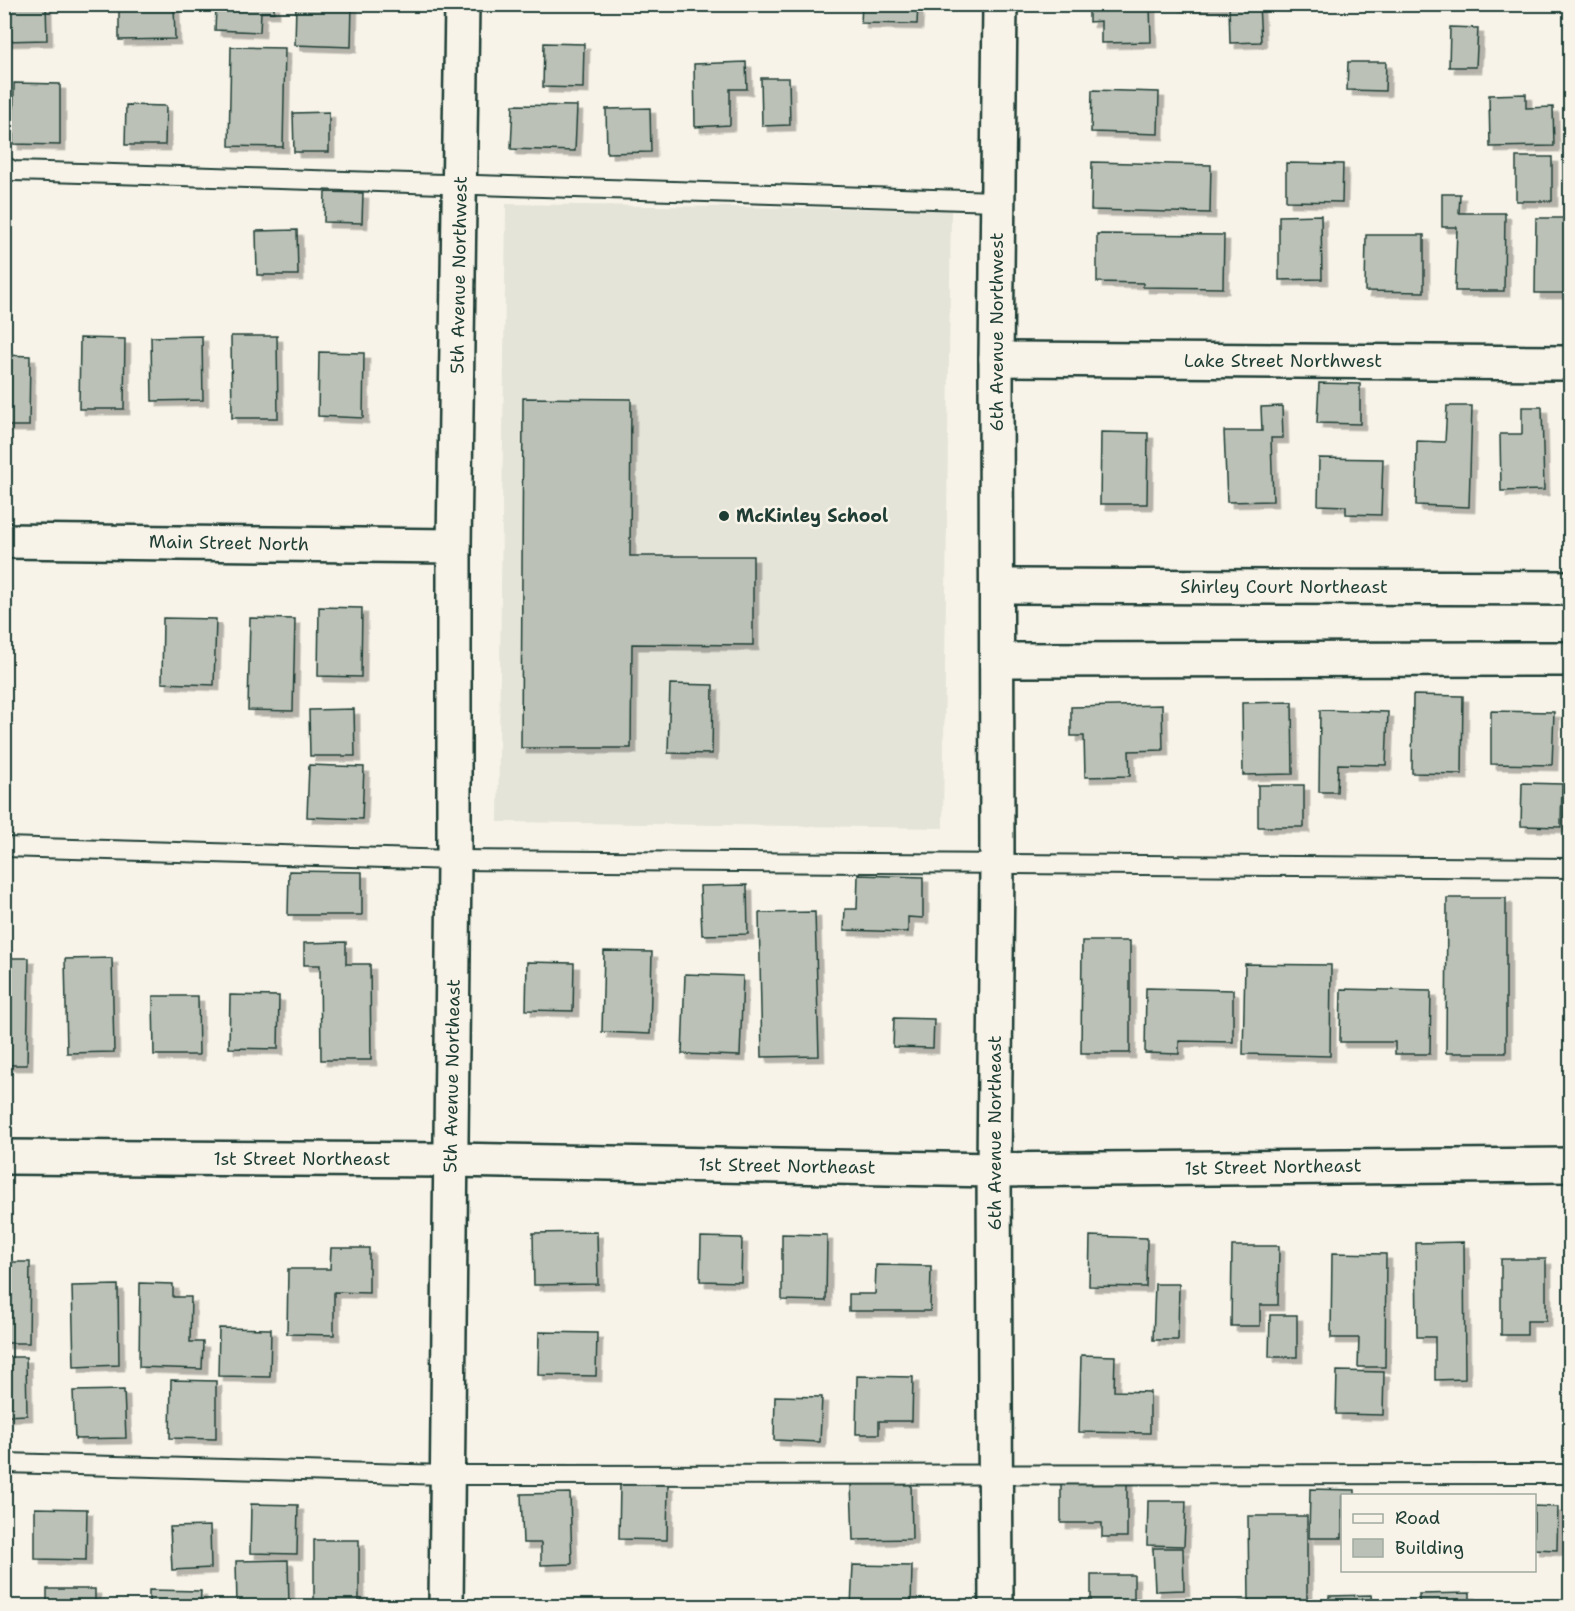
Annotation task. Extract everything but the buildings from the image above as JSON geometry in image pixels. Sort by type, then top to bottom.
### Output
[{"type":"street","name":"5th Avenue Northwest","points":[[454,546],[462,4]]},
{"type":"street","name":"6th Avenue Northwest","points":[[997,660],[996,359],[1000,4]]},
{"type":"street","name":"Lake Street Northwest","points":[[996,359],[1570,363]]},
{"type":"street","name":"Main Street North","points":[[4,541],[454,546]]},
{"type":"street","name":"5th Avenue Northeast","points":[[446,1606],[452,1160],[454,546]]},
{"type":"street","name":"Shirley Court Northeast","points":[[997,586],[1570,588]]},
{"type":"street","points":[[997,660],[1570,659]]},
{"type":"street","name":"6th Avenue Northeast","points":[[996,1606],[994,1170],[997,660]]},
{"type":"street","name":"1st Street Northeast","points":[[4,1157],[452,1160],[994,1170],[1570,1165]]},
{"type":"lane","points":[[4,166],[14,171],[997,201]]},
{"type":"lane","points":[[4,846],[454,860],[1570,868]]},
{"type":"lane","points":[[4,1463],[446,1475],[1570,1474]]},
{"type":"shaded area","name":"McKinley School","points":[[506,204],[951,210],[943,828],[498,822]]},
{"type":"place","name":"McKinley School","points":[[724,516]]}]
